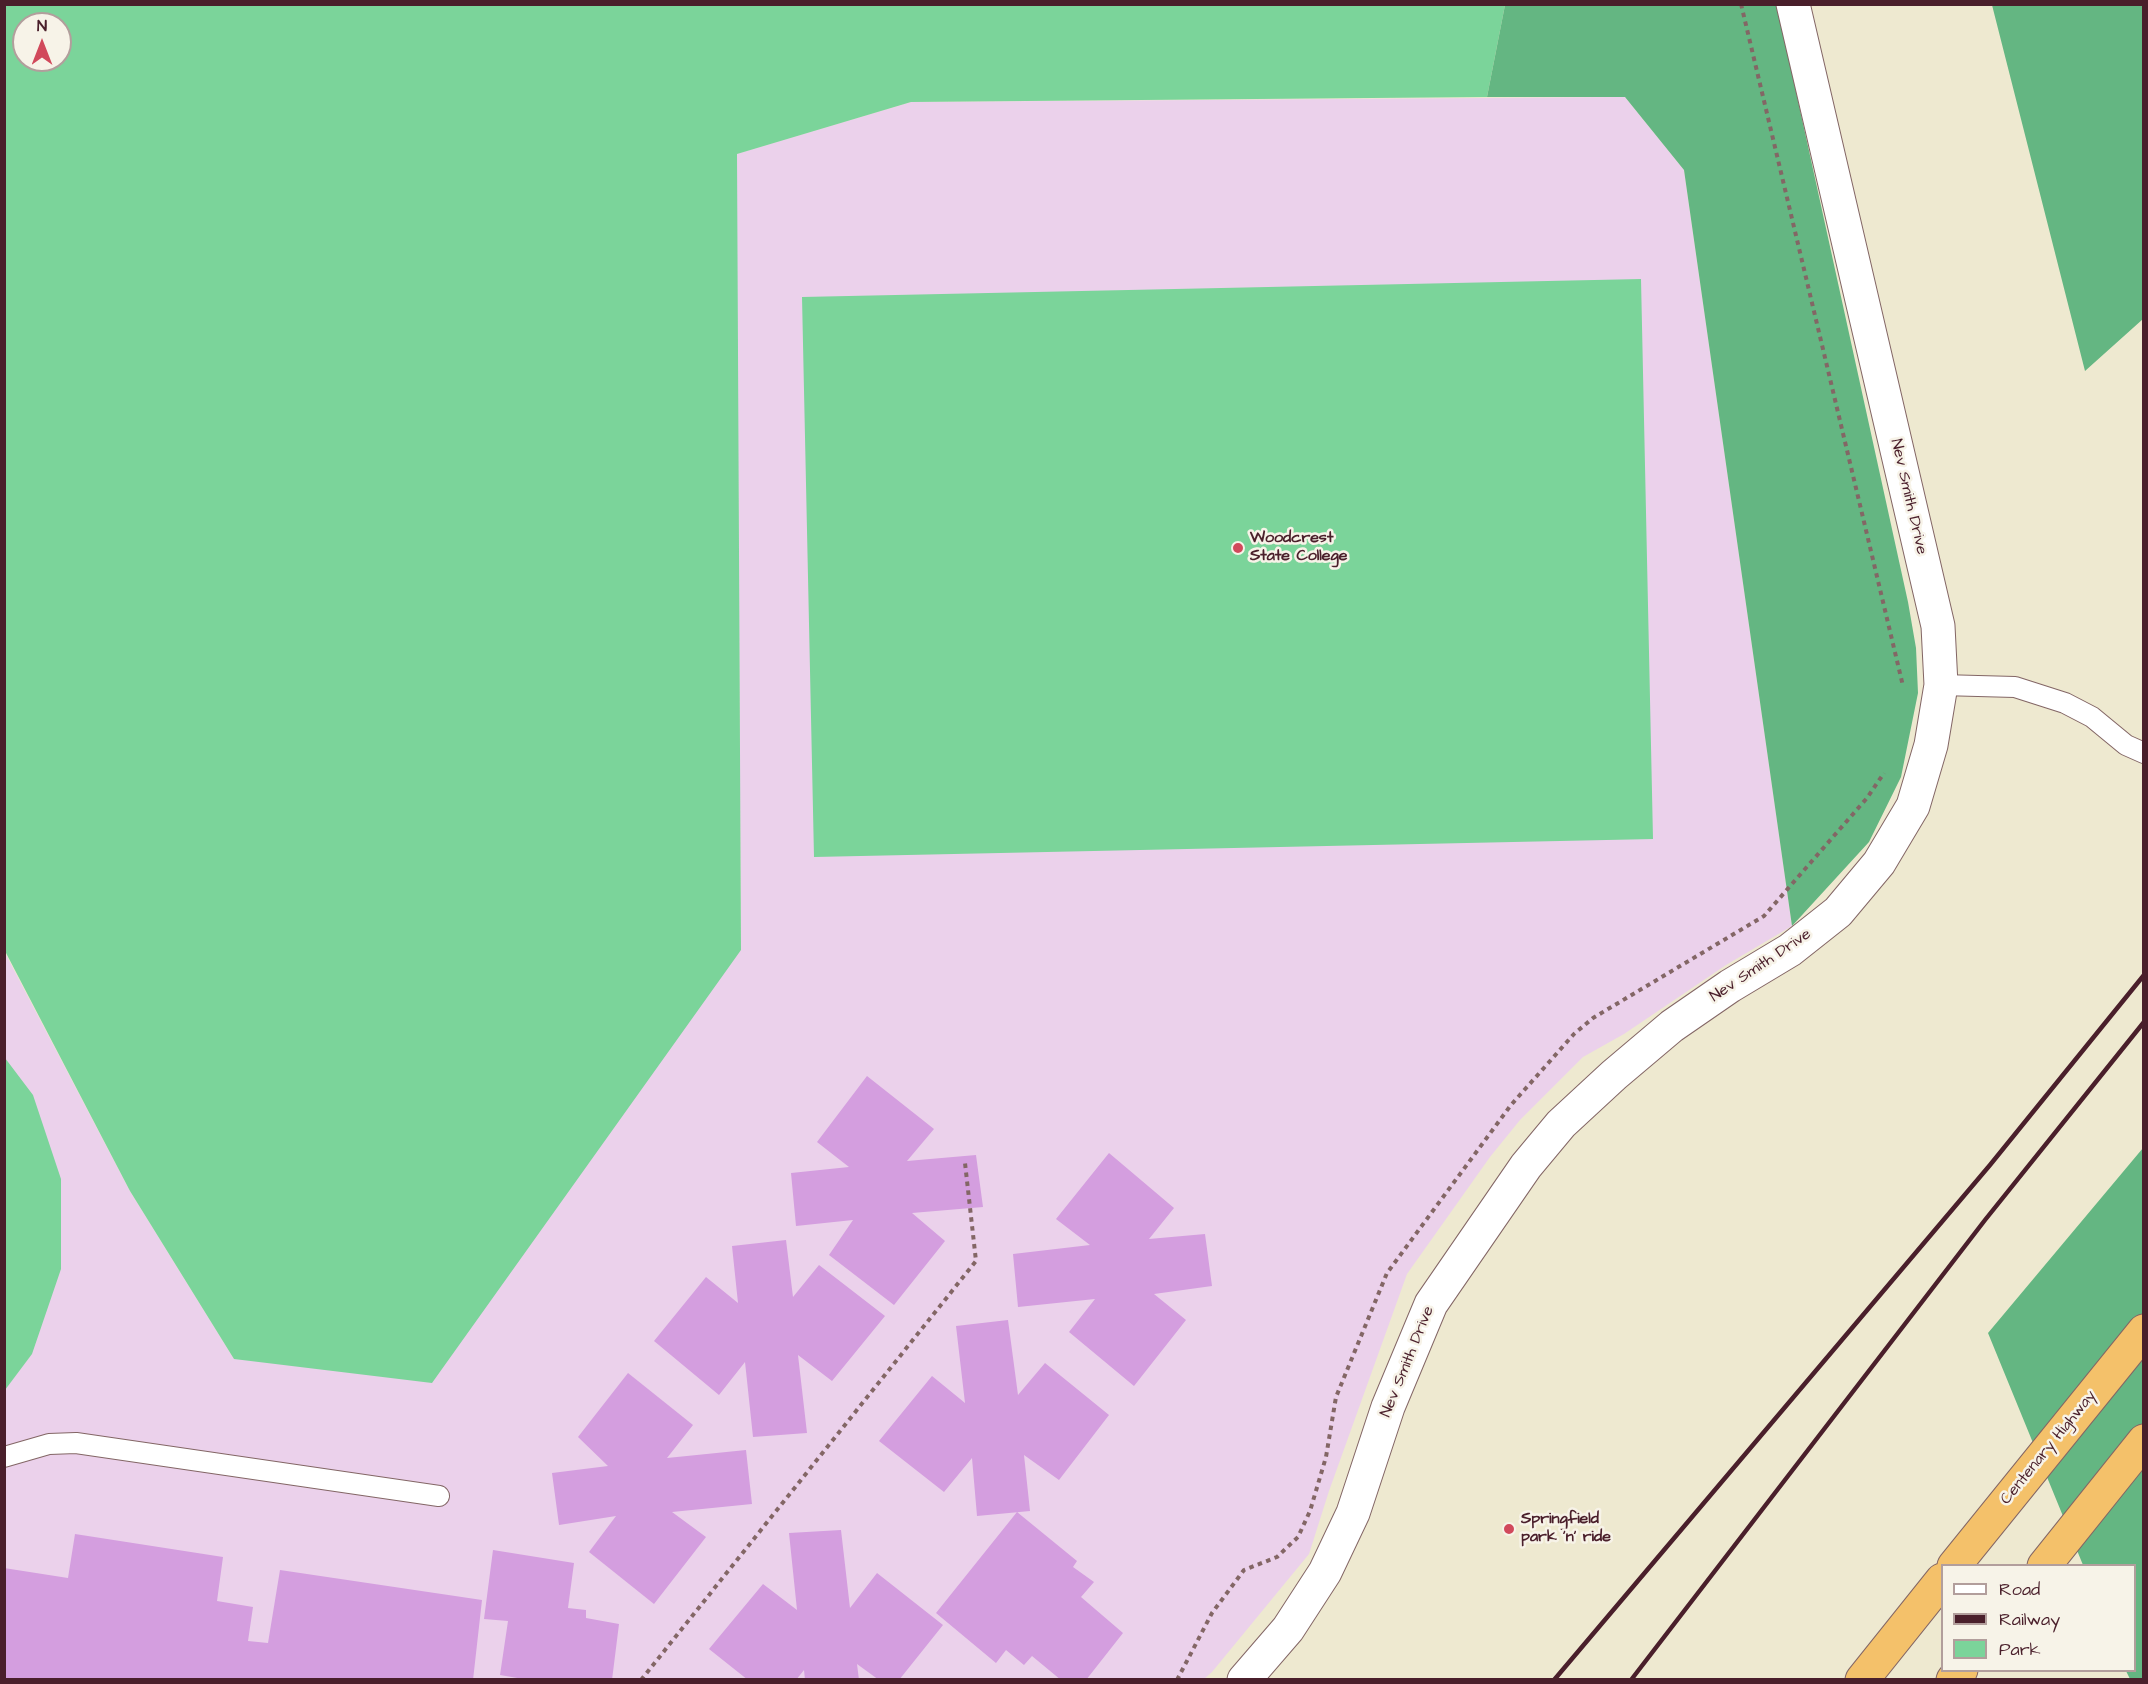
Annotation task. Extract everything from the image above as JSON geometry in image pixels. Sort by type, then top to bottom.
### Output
[{"type":"highway","name":"Centenary Highway","points":[[1956,1564],[2144,1331]]},
{"type":"highway","points":[[2046,1564],[2144,1442]]},
{"type":"highway","points":[[1862,1680],[1941,1581]]},
{"type":"street","name":"Nev Smith Drive","points":[[1244,1680],[1288,1629],[1325,1572],[1353,1513],[1388,1407],[1431,1304],[1512,1185],[1561,1124],[1614,1074],[1672,1026],[1730,986],[1790,950],[1838,912],[1879,863],[1913,806],[1931,745],[1941,685],[1938,626],[1793,4]]},
{"type":"lane","points":[[1941,685],[2015,687],[2065,703],[2092,717],[2126,745],[2144,753]]},
{"type":"lane","points":[[4,1456],[49,1444],[76,1443],[438,1496]]},
{"type":"path","points":[[1741,4],[1903,688]]},
{"type":"path","points":[[1177,1680],[1212,1613],[1244,1570],[1277,1557],[1298,1538],[1310,1511],[1326,1457],[1335,1397],[1387,1273],[1511,1105],[1574,1034],[1593,1018],[1764,916],[1867,798],[1886,770]]},
{"type":"path","points":[[641,1680],[975,1261],[965,1163]]},
{"type":"shaded area","name":"Woodcrest State College","points":[[1625,97],[1684,170],[1792,926],[1726,965],[1624,1034],[1583,1057],[1520,1120],[1490,1157],[1407,1274],[1329,1491],[1309,1554],[1212,1672],[1204,1679],[5,1679],[4,951],[130,1191],[234,1359],[741,950],[736,154],[911,102]]},
{"type":"green space","points":[[4,5],[1505,5],[1487,97],[911,102],[737,154],[741,950],[432,1383],[234,1359],[130,1191],[5,951]]},
{"type":"green space","points":[[1505,5],[1777,5],[1908,602],[1916,648],[1918,693],[1901,777],[1869,842],[1792,926],[1684,170],[1625,97],[1487,97]]},
{"type":"green space","points":[[1992,5],[2143,5],[2143,319],[2085,371]]},
{"type":"green space","points":[[1641,279],[1653,839],[814,857],[802,297]]},
{"type":"green space","points":[[5,1058],[33,1095],[61,1179],[61,1269],[32,1354],[5,1390]]},
{"type":"green space","points":[[2143,1148],[2143,1679],[2130,1679],[2126,1672],[2136,1672],[2136,1564],[2083,1564],[1988,1333]]},
{"type":"building","points":[[867,1076],[934,1129],[907,1161],[976,1155],[983,1207],[912,1213],[945,1241],[894,1305],[829,1255],[853,1220],[796,1226],[791,1173],[849,1167],[817,1142]]},
{"type":"building","points":[[1109,1153],[1174,1208],[1149,1239],[1205,1234],[1212,1286],[1154,1294],[1186,1320],[1134,1386],[1069,1332],[1095,1299],[1018,1307],[1013,1254],[1090,1245],[1056,1219]]},
{"type":"building","points":[[786,1240],[793,1297],[819,1265],[885,1316],[832,1381],[798,1355],[807,1433],[753,1437],[745,1362],[719,1395],[654,1341],[706,1277],[738,1303],[732,1246]]},
{"type":"building","points":[[1008,1320],[1018,1395],[1045,1363],[1109,1415],[1059,1480],[1024,1455],[1030,1511],[977,1516],[972,1458],[944,1492],[879,1441],[932,1376],[965,1403],[956,1326]]},
{"type":"building","points":[[628,1373],[693,1425],[667,1458],[746,1450],[752,1504],[672,1512],[706,1537],[654,1604],[589,1552],[616,1516],[559,1525],[552,1473],[608,1466],[578,1437]]},
{"type":"building","points":[[1017,1512],[1077,1561],[1073,1567],[1094,1582],[1081,1597],[1123,1633],[1086,1680],[1061,1680],[1032,1656],[1024,1665],[1006,1650],[996,1663],[936,1613]]},
{"type":"building","points":[[841,1530],[850,1608],[877,1573],[943,1625],[899,1680],[879,1680],[857,1664],[859,1680],[805,1680],[804,1670],[796,1680],[748,1680],[709,1649],[763,1584],[797,1610],[789,1533]]},
{"type":"building","points":[[75,1534],[223,1557],[217,1601],[253,1607],[248,1641],[268,1643],[280,1570],[482,1600],[473,1680],[4,1680],[4,1568],[68,1578]]},
{"type":"building","points":[[493,1550],[574,1563],[568,1608],[586,1610],[586,1618],[619,1624],[612,1680],[529,1680],[500,1675],[508,1621],[484,1619]]},
{"type":"railway","points":[[1554,1680],[1990,1165],[2144,975]]},
{"type":"railway","points":[[1631,1680],[1985,1220],[2144,1022]]},
{"type":"place","name":"Woodcrest State College","points":[[1238,548]]},
{"type":"place","name":"Springfield park 'n' ride","points":[[1509,1529]]}]
